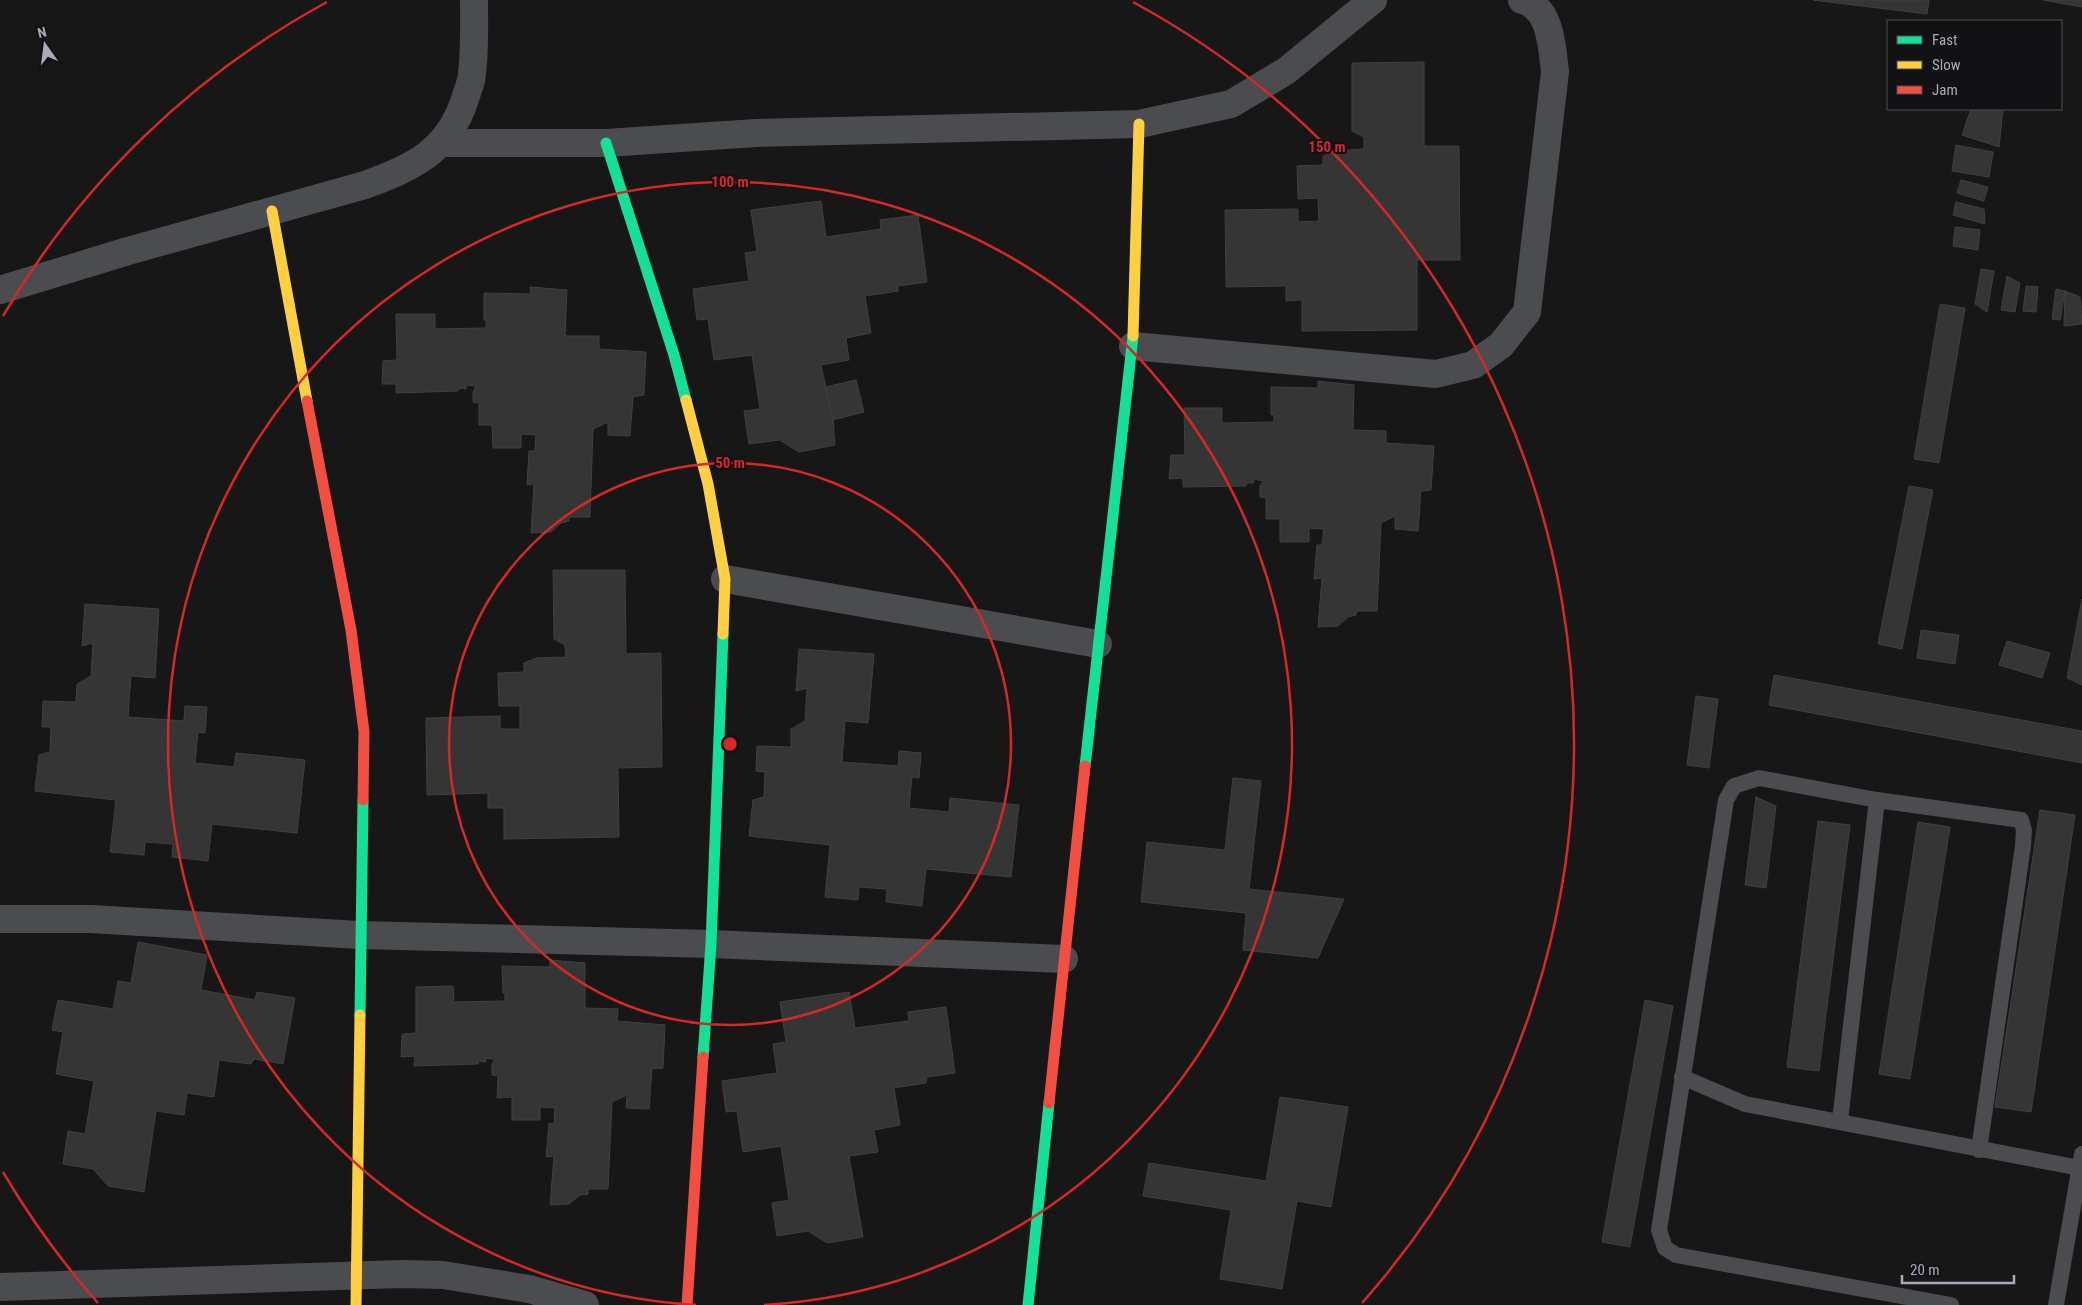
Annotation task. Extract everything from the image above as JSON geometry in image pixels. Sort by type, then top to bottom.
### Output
[{"type":"street","points":[[0,290],[119,254],[365,185],[402,171],[426,157],[442,143],[458,119],[472,75],[474,0]]},
{"type":"street","points":[[442,143],[606,143],[756,133],[1138,124],[1231,104],[1286,71],[1373,0]]},
{"type":"street","points":[[1133,346],[1436,374],[1473,365],[1501,346],[1526,312],[1555,72],[1551,38],[1544,18],[1533,3],[1522,0]]},
{"type":"street","points":[[1028,1305],[1098,644],[1133,346],[1138,124]]},
{"type":"street","points":[[606,143],[674,355],[708,484],[725,580],[710,944],[687,1305]]},
{"type":"street","points":[[272,211],[326,508],[351,630],[364,732],[356,1305]]},
{"type":"street","points":[[725,580],[1098,644]]},
{"type":"street","points":[[0,919],[91,919],[360,935],[710,944],[1064,960]]},
{"type":"street","points":[[0,1287],[443,1275],[529,1289],[585,1305]]},
{"type":"lane","points":[[1951,1305],[1676,1255],[1665,1248],[1659,1230],[1726,800],[1734,786],[1759,778],[1877,800],[2021,820],[2024,830],[1979,1150]]},
{"type":"lane","points":[[1840,1121],[1877,800]]},
{"type":"lane","points":[[1682,1077],[1745,1104],[1840,1121],[1979,1150],[2081,1161],[2056,1305]]},
{"type":"building","points":[[1813,0],[1929,0],[1927,14]]},
{"type":"building","points":[[2043,0],[2082,0],[2082,7]]},
{"type":"building","points":[[1424,62],[1424,146],[1459,146],[1460,260],[1417,260],[1417,330],[1302,331],[1302,300],[1286,301],[1286,286],[1226,287],[1225,210],[1298,209],[1298,222],[1319,221],[1318,198],[1298,199],[1297,166],[1323,165],[1323,156],[1335,151],[1364,149],[1364,137],[1352,131],[1352,63]]},
{"type":"building","points":[[1971,110],[2003,110],[1999,147],[1962,135]]},
{"type":"building","points":[[1956,145],[1993,152],[1989,177],[1952,171]]},
{"type":"building","points":[[1961,180],[1988,187],[1984,201],[1957,193]]},
{"type":"building","points":[[821,201],[826,237],[881,229],[880,220],[918,215],[927,282],[898,286],[898,291],[865,296],[871,333],[846,338],[849,360],[821,365],[833,420],[835,445],[799,452],[780,440],[749,444],[744,411],[760,409],[752,355],[714,360],[708,319],[697,320],[693,289],[749,281],[745,253],[757,251],[751,210]]},
{"type":"building","points":[[1956,202],[1984,209],[1985,224],[1953,215]]},
{"type":"building","points":[[1955,227],[1980,230],[1978,250],[1953,246]]},
{"type":"building","points":[[1981,269],[1994,271],[1987,312],[1975,304]]},
{"type":"building","points":[[2007,276],[2020,283],[2015,312],[2001,310]]},
{"type":"building","points":[[2026,286],[2038,287],[2036,312],[2023,311]]},
{"type":"building","points":[[530,287],[567,290],[565,336],[599,336],[599,349],[646,352],[644,395],[633,397],[630,436],[608,435],[608,422],[593,429],[590,517],[569,517],[569,521],[561,523],[551,532],[531,533],[534,484],[527,485],[529,451],[535,451],[536,435],[521,434],[521,448],[493,448],[492,425],[479,425],[479,403],[473,402],[473,392],[476,386],[466,385],[466,389],[460,388],[458,391],[396,393],[396,384],[382,384],[383,361],[397,360],[396,314],[435,314],[435,329],[486,328],[486,320],[484,320],[484,293],[531,294]]},
{"type":"building","points":[[2056,289],[2065,291],[2060,320],[2052,319]]},
{"type":"building","points":[[2065,291],[2080,297],[2082,324],[2064,326]]},
{"type":"building","points":[[1940,304],[1965,308],[1939,463],[1914,459]]},
{"type":"building","points":[[856,380],[864,412],[833,420],[825,387]]},
{"type":"building","points":[[1318,381],[1354,385],[1353,430],[1386,431],[1386,443],[1434,446],[1431,490],[1421,491],[1418,531],[1395,529],[1395,516],[1381,523],[1377,611],[1357,611],[1356,615],[1348,617],[1338,626],[1318,627],[1322,578],[1314,579],[1317,545],[1322,545],[1324,529],[1309,528],[1309,542],[1280,542],[1280,519],[1266,519],[1266,498],[1260,497],[1260,486],[1263,481],[1254,479],[1254,483],[1247,483],[1246,486],[1183,487],[1183,478],[1169,479],[1171,455],[1185,455],[1184,408],[1222,408],[1222,423],[1274,422],[1274,414],[1271,415],[1271,387],[1318,388]]},
{"type":"building","points":[[1909,486],[1933,490],[1902,649],[1878,644]]},
{"type":"building","points":[[553,570],[625,570],[626,654],[661,653],[662,767],[618,768],[619,837],[504,839],[504,808],[488,808],[488,793],[427,795],[426,718],[500,716],[500,729],[520,729],[520,706],[499,706],[498,673],[524,672],[524,663],[537,658],[566,657],[565,645],[554,639]]},
{"type":"building","points":[[2082,599],[2082,685],[2067,678]]},
{"type":"building","points":[[85,604],[159,609],[155,678],[131,676],[128,717],[184,721],[185,706],[207,707],[205,733],[198,732],[195,763],[234,767],[236,753],[305,760],[297,833],[212,824],[208,861],[172,857],[173,844],[145,842],[144,855],[110,852],[116,800],[35,791],[39,755],[50,752],[51,727],[42,727],[43,701],[76,702],[77,684],[91,676],[93,643],[82,646]]},
{"type":"building","points":[[1921,630],[1959,635],[1955,664],[1917,658]]},
{"type":"building","points":[[2007,641],[2050,653],[2042,678],[1999,665]]},
{"type":"building","points":[[799,649],[874,654],[868,723],[845,721],[842,762],[898,766],[899,751],[921,753],[919,778],[912,777],[909,808],[949,812],[950,798],[1019,805],[1011,877],[926,869],[922,906],[886,902],[887,889],[859,887],[858,900],[825,897],[830,845],[749,836],[753,800],[764,797],[765,772],[756,771],[757,746],[791,747],[791,729],[805,721],[807,688],[796,691]]},
{"type":"building","points":[[1774,675],[2082,731],[2082,763],[1769,705]]},
{"type":"building","points":[[1696,696],[1718,699],[1709,768],[1687,765]]},
{"type":"building","points":[[1233,778],[1261,781],[1249,889],[1344,899],[1318,958],[1243,950],[1246,913],[1141,902],[1147,842],[1225,850]]},
{"type":"building","points":[[1756,797],[1776,806],[1766,888],[1745,885]]},
{"type":"building","points":[[2040,810],[2075,815],[2031,1112],[1995,1107]]},
{"type":"building","points":[[1818,821],[1850,825],[1819,1071],[1787,1067]]},
{"type":"building","points":[[1918,822],[1950,827],[1910,1079],[1879,1074]]},
{"type":"building","points":[[138,942],[207,955],[201,990],[255,1000],[257,992],[295,998],[283,1064],[254,1059],[251,1064],[219,1060],[214,1097],[187,1093],[184,1115],[156,1111],[144,1192],[108,1186],[93,1169],[63,1164],[68,1131],[85,1134],[94,1081],[56,1074],[63,1032],[52,1030],[58,1000],[113,1009],[118,981],[131,983]]},
{"type":"building","points":[[550,960],[585,963],[585,1008],[618,1009],[617,1021],[665,1025],[663,1068],[652,1069],[649,1109],[626,1108],[627,1095],[612,1102],[608,1189],[588,1189],[588,1194],[580,1195],[569,1204],[550,1205],[554,1156],[546,1157],[549,1123],[554,1124],[555,1108],[540,1107],[540,1120],[512,1120],[512,1097],[497,1098],[498,1076],[492,1075],[492,1064],[495,1059],[485,1058],[486,1062],[479,1061],[478,1064],[414,1066],[415,1056],[401,1057],[402,1034],[416,1033],[416,987],[453,986],[454,1002],[505,1001],[502,966],[550,967]]},
{"type":"building","points":[[849,992],[855,1028],[909,1021],[908,1012],[946,1007],[955,1073],[927,1077],[926,1083],[894,1088],[900,1125],[874,1130],[878,1152],[849,1156],[863,1237],[827,1243],[808,1231],[777,1236],[772,1203],[789,1200],[781,1146],[743,1152],[737,1111],[726,1112],[722,1081],[777,1073],[773,1044],[786,1042],[780,1002]]},
{"type":"building","points":[[1645,1000],[1673,1006],[1630,1247],[1602,1242]]},
{"type":"building","points":[[1280,1097],[1348,1107],[1331,1207],[1297,1201],[1282,1289],[1220,1279],[1231,1210],[1143,1196],[1149,1163],[1266,1181]]},
{"type":"traffic: fast","points":[[606,143],[674,355],[686,400]]},
{"type":"traffic: fast","points":[[1085,766],[1133,336]]},
{"type":"traffic: fast","points":[[703,1057],[711,944],[723,634]]},
{"type":"traffic: fast","points":[[360,1015],[363,800]]},
{"type":"traffic: fast","points":[[1028,1305],[1049,1103]]},
{"type":"traffic: slow","points":[[1133,336],[1139,124]]},
{"type":"traffic: slow","points":[[272,211],[307,401]]},
{"type":"traffic: slow","points":[[686,400],[708,484],[725,579],[723,634]]},
{"type":"traffic: slow","points":[[356,1305],[360,1015]]},
{"type":"traffic: jam","points":[[307,401],[351,630],[364,732],[363,800]]},
{"type":"traffic: jam","points":[[1049,1103],[1085,766]]},
{"type":"traffic: jam","points":[[687,1305],[703,1057]]}]
